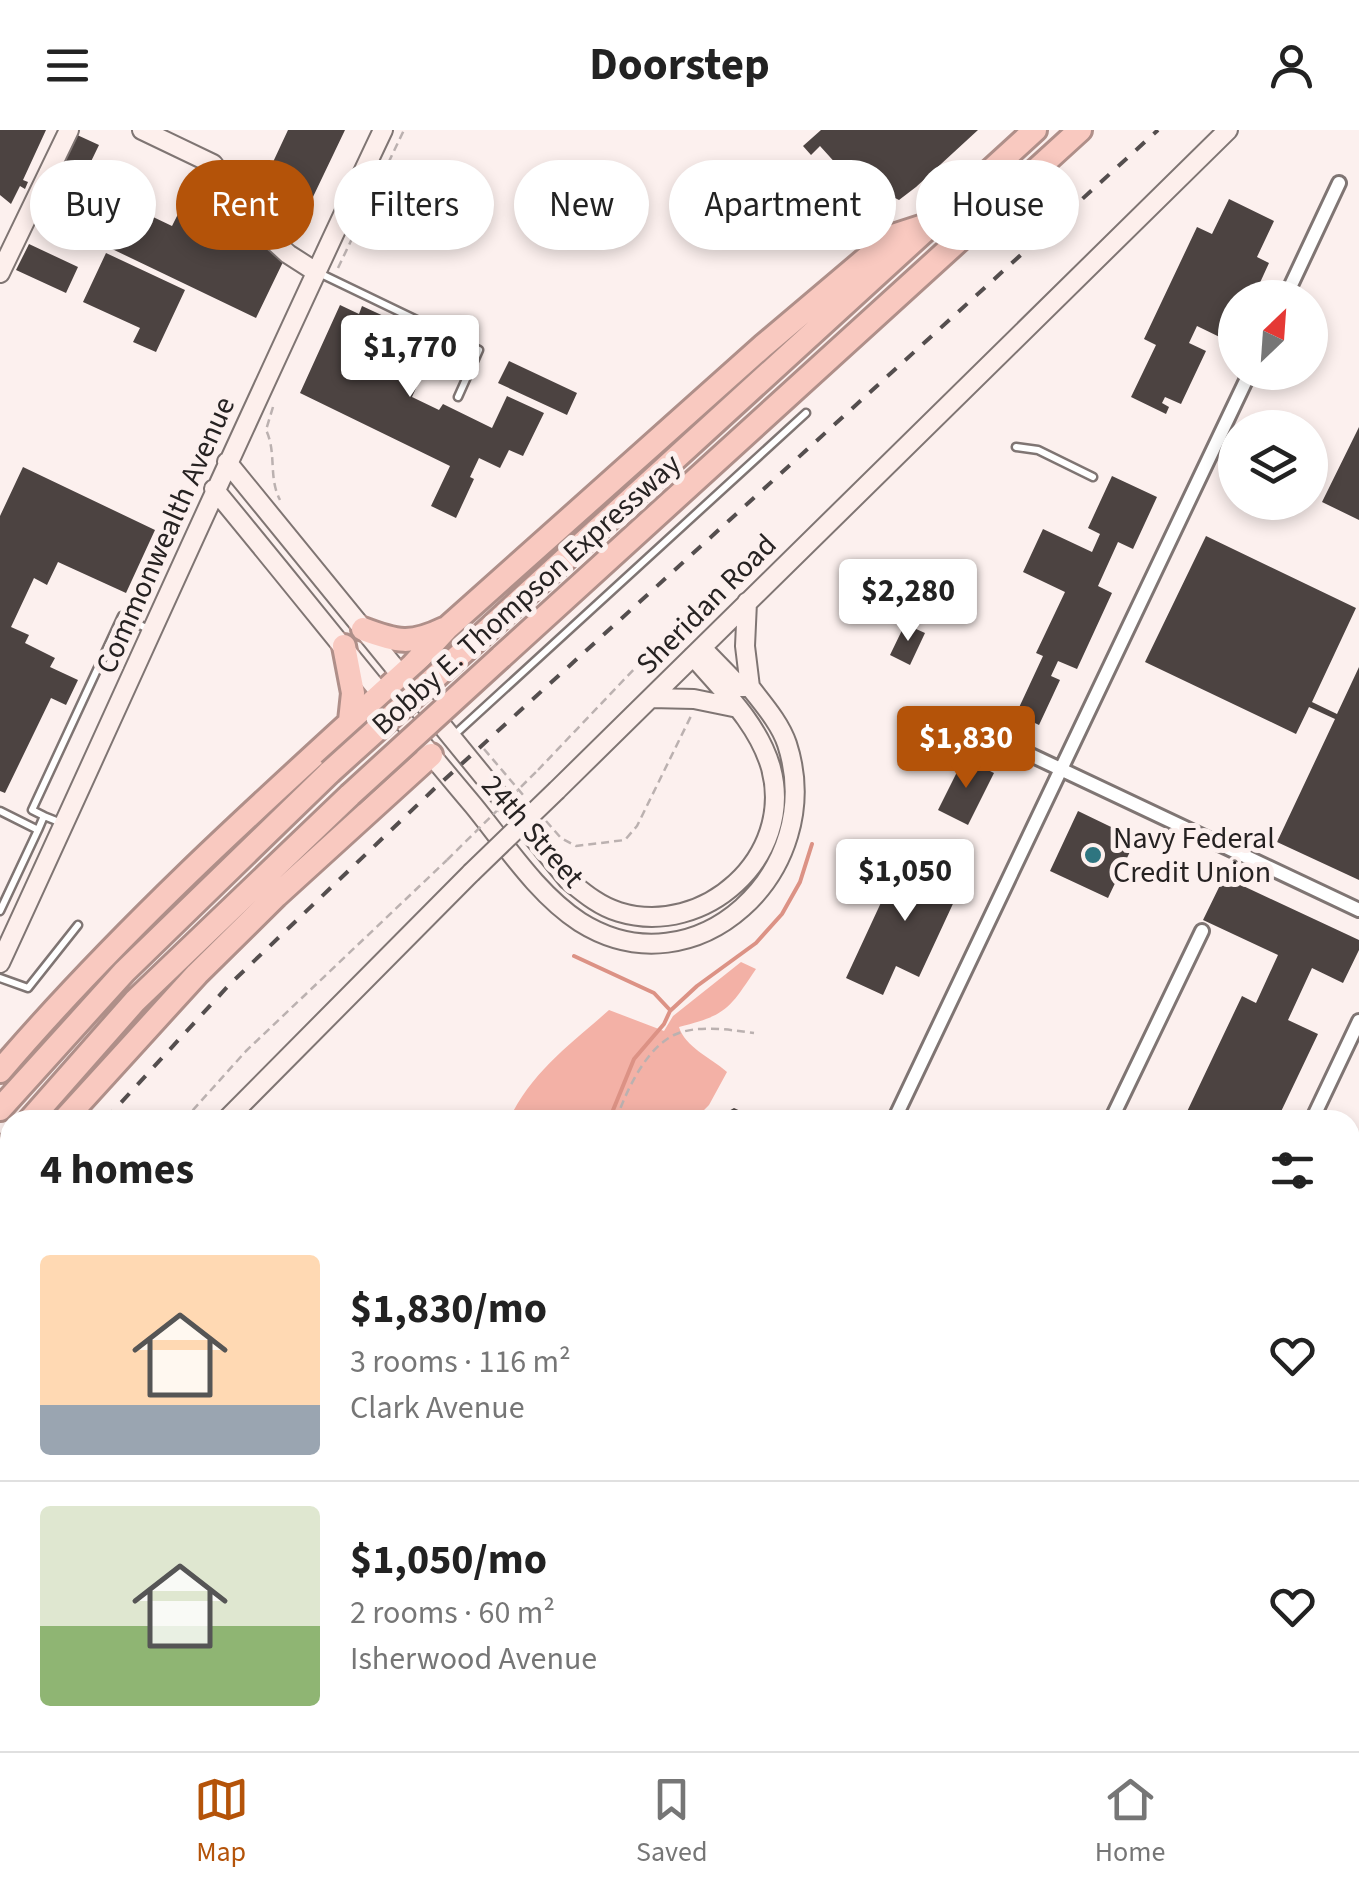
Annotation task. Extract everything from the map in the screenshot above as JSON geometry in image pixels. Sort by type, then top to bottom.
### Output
[{"type":"highway","name":"Bobby E. Thompson Expressway","points":[[1003,160],[1036,130]]},
{"type":"highway","name":"Bobby E. Thompson Expressway","points":[[39,1110],[135,1001],[350,794],[1080,130]]},
{"type":"highway","points":[[0,1071],[102,955],[448,628],[763,346],[893,236],[916,229]]},
{"type":"highway","name":"Bobby E. Thompson Expressway","points":[[0,1109],[152,943],[330,772],[916,239]]},
{"type":"highway","points":[[363,629],[404,641],[421,640],[448,628]]},
{"type":"highway","points":[[344,646],[354,693],[350,721]]},
{"type":"highway","points":[[73,1110],[276,896],[431,755]]},
{"type":"street","points":[[0,273],[69,130]]},
{"type":"street","points":[[142,130],[213,164],[266,233],[288,254],[324,276]]},
{"type":"street","name":"Commonwealth Avenue","points":[[0,964],[153,632],[214,488],[324,276],[383,130]]},
{"type":"street","name":"Sheridan Road","points":[[236,1110],[470,873],[1228,130]]},
{"type":"street","points":[[1293,280],[1338,183]]},
{"type":"street","points":[[899,1110],[1241,390]]},
{"type":"street","name":"24th Street","points":[[227,462],[568,880],[617,912],[652,918],[701,908],[726,893],[750,870],[765,844],[773,803],[772,773],[752,727],[697,652]]},
{"type":"street","name":"24th Street","points":[[214,488],[551,898],[598,931],[632,941],[663,942],[698,934],[728,920],[755,898],[791,838],[795,804],[786,741],[750,687],[740,686],[697,652]]},
{"type":"street","points":[[747,602],[745,646],[750,687]]},
{"type":"street","points":[[652,698],[694,699],[738,708]]},
{"type":"street","points":[[982,732],[1359,910]]},
{"type":"street","points":[[1116,1110],[1202,931]]},
{"type":"street","points":[[1317,1110],[1359,1021]]},
{"type":"lane","points":[[324,276],[479,350],[458,397]]},
{"type":"lane","points":[[451,738],[806,413]]},
{"type":"lane","points":[[1016,447],[1038,450],[1093,476]]},
{"type":"lane","points":[[64,824],[32,810],[122,616],[153,632]]},
{"type":"lane","points":[[0,810],[38,830]]},
{"type":"lane","points":[[0,911],[44,816]]},
{"type":"lane","points":[[0,978],[28,988],[78,925]]},
{"type":"path","points":[[324,276],[404,130]]},
{"type":"path","points":[[276,398],[266,430],[273,446],[272,475],[282,502]]},
{"type":"path","points":[[193,1110],[246,1051],[538,770],[657,644]]},
{"type":"path","points":[[619,1110],[628,1084],[674,1035],[703,1029],[754,1033]]},
{"type":"shaded area","points":[[741,962],[756,969],[725,1009],[679,1027],[692,1046],[727,1072],[704,1110],[514,1110],[540,1073],[609,1010],[664,1031],[673,1016]]},
{"type":"building","points":[[0,130],[46,130],[30,160],[23,180],[28,182],[25,189],[20,186],[11,204],[0,195]]},
{"type":"building","points":[[288,130],[345,130],[314,195],[314,160],[274,160]]},
{"type":"building","points":[[821,130],[978,130],[945,160],[916,160],[916,187],[899,200],[896,160],[833,160],[820,146],[811,155],[803,146]]},
{"type":"building","points":[[75,134],[99,145],[92,160],[62,160]]},
{"type":"building","points":[[1229,199],[1274,221],[1257,257],[1269,263],[1261,280],[1218,280],[1218,336],[1197,326],[1189,343],[1206,351],[1181,404],[1165,397],[1162,403],[1169,407],[1166,414],[1131,397],[1156,345],[1144,339],[1197,227],[1212,234]]},
{"type":"building","points":[[156,218],[172,226],[176,218],[176,250],[272,250],[283,262],[256,318],[114,250],[156,250]]},
{"type":"building","points":[[29,244],[30,250],[42,250],[78,267],[66,293],[16,270]]},
{"type":"building","points":[[106,253],[185,290],[156,352],[133,342],[140,328],[83,302]]},
{"type":"building","points":[[340,305],[359,314],[362,306],[416,331],[432,353],[412,397],[439,410],[443,404],[492,428],[507,396],[544,413],[523,456],[509,450],[500,468],[479,458],[456,518],[431,506],[450,466],[300,393]]},
{"type":"building","points":[[509,361],[577,393],[567,415],[498,383]]},
{"type":"building","points":[[1359,427],[1359,520],[1328,505],[1328,490]]},
{"type":"building","points":[[23,467],[155,530],[126,593],[58,562],[47,585],[34,578],[11,627],[29,635],[25,643],[55,658],[50,667],[78,680],[66,705],[51,698],[5,793],[0,791],[0,516]]},
{"type":"building","points":[[1112,476],[1157,497],[1133,549],[1118,542],[1098,586],[1112,593],[1077,669],[1058,661],[1051,676],[1060,680],[1039,725],[1016,714],[1043,656],[1036,653],[1065,592],[1023,572],[1043,529],[1092,552],[1100,534],[1088,528]]},
{"type":"building","points":[[1206,536],[1356,608],[1312,702],[1337,714],[1359,667],[1359,880],[1277,842],[1335,719],[1309,707],[1296,734],[1145,662]]},
{"type":"building","points":[[905,624],[925,633],[910,665],[890,655]]},
{"type":"building","points":[[964,758],[994,773],[968,825],[938,810]]},
{"type":"building","name":"Navy Federal Credit Union","points":[[1078,811],[1136,839],[1108,898],[1050,871]]},
{"type":"building","points":[[904,853],[964,880],[919,977],[896,966],[883,995],[846,978]]},
{"type":"building","points":[[1224,877],[1359,940],[1359,950],[1343,983],[1312,968],[1288,1020],[1318,1034],[1282,1110],[1188,1110],[1242,996],[1256,1003],[1278,955],[1203,920]]},
{"type":"waterway","points":[[613,1110],[634,1059],[670,1011],[756,943],[782,914],[800,882],[812,844]]},
{"type":"waterway","points":[[574,956],[654,993],[669,1009]]},
{"type":"railway","points":[[114,1110],[229,985],[433,790],[1158,130]]},
{"type":"place","name":"Navy Federal Credit Union","points":[[1093,855]]}]
